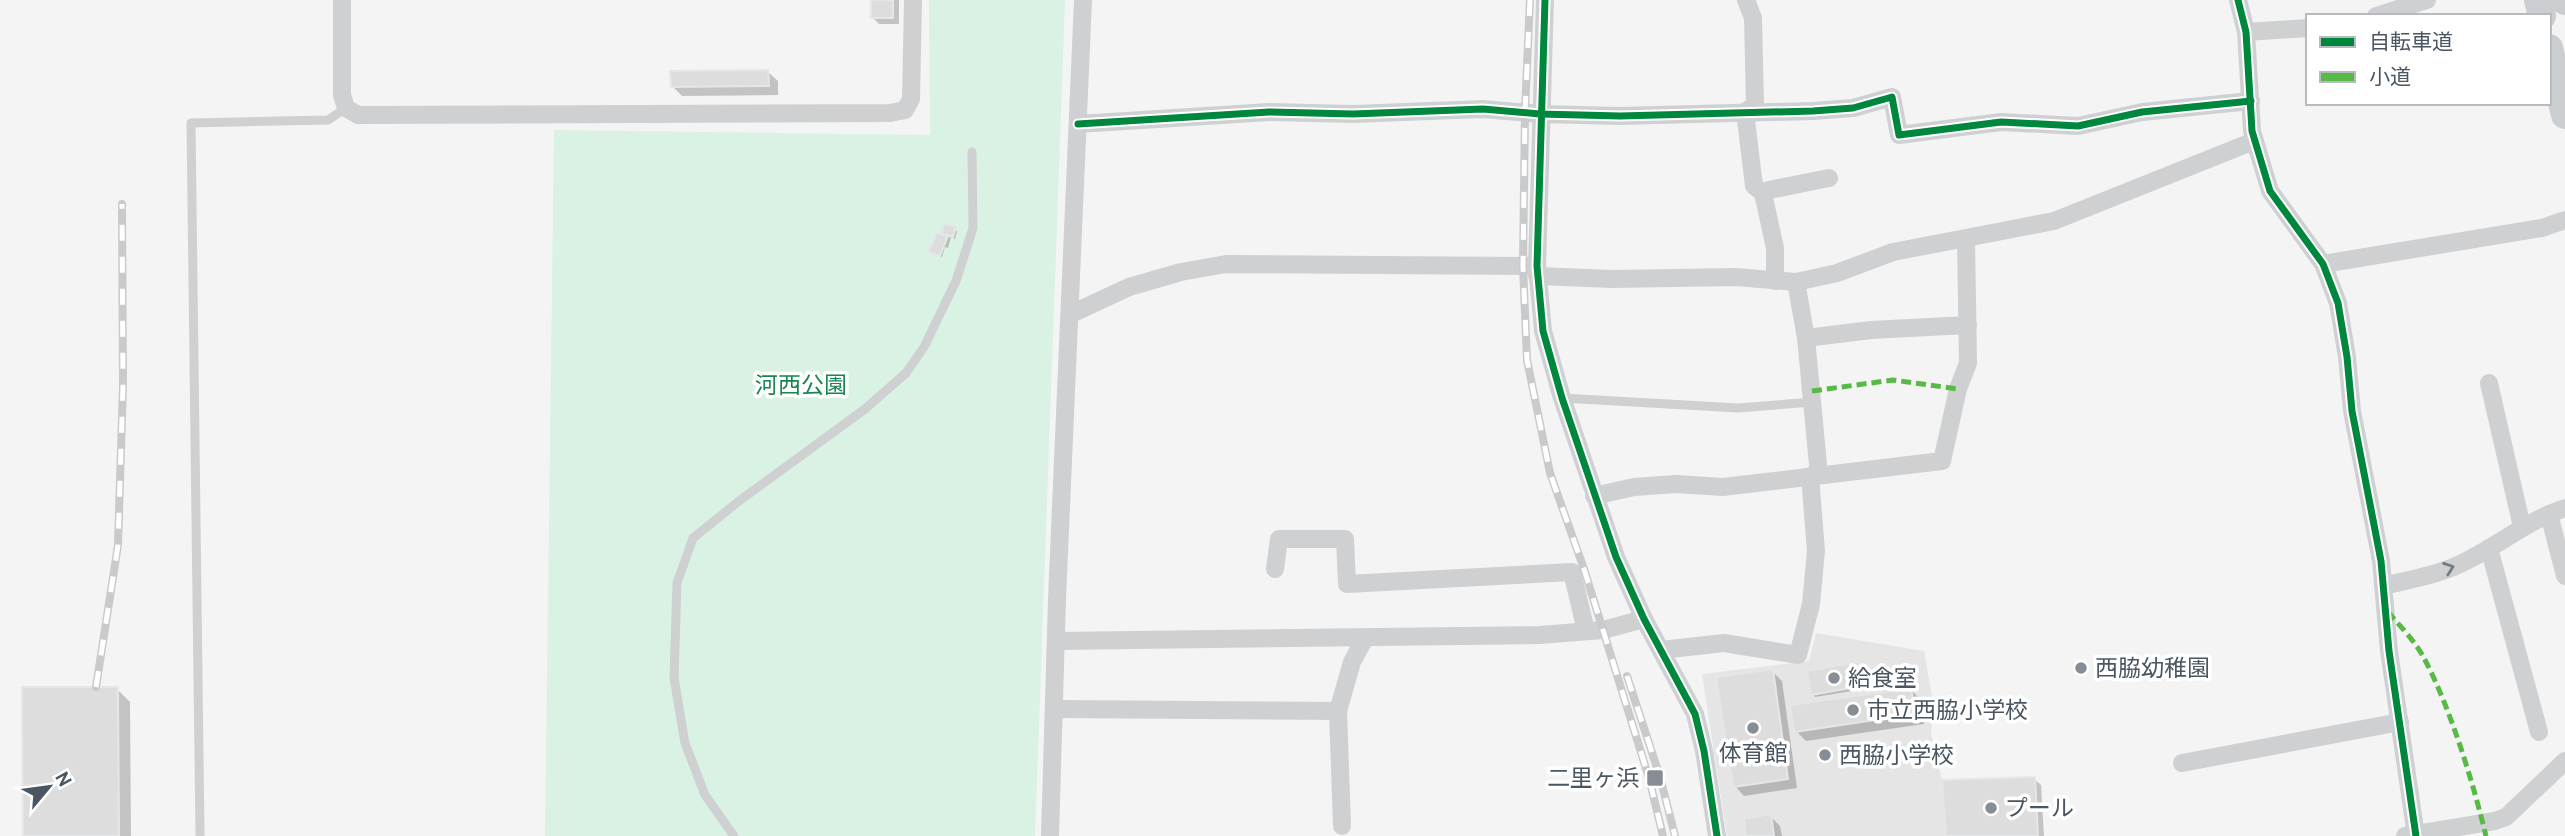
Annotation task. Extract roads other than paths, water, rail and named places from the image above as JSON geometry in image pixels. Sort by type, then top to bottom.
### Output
[{"type":"main road","points":[[2551,56],[2565,115]]},
{"type":"street","points":[[342,0],[342,95],[346,108],[358,115],[890,113],[905,110],[911,99],[913,0]]},
{"type":"street","points":[[1050,836],[1083,0]]},
{"type":"street","points":[[1545,0],[1537,271],[1543,331],[1562,398],[1616,557],[1644,619],[1695,714],[1704,751],[1717,836]]},
{"type":"street","points":[[1745,112],[1755,105],[1753,18],[1746,0]]},
{"type":"street","points":[[2238,0],[2246,32],[2254,141],[2270,191],[2323,264],[2338,303],[2352,411],[2381,561],[2389,651],[2400,722],[2412,835],[2506,817],[2565,761]]},
{"type":"street","points":[[2382,14],[2427,0]]},
{"type":"street","points":[[2246,32],[2306,28]]},
{"type":"street","points":[[1078,124],[1269,113],[1353,114],[1483,109],[1620,116],[1745,112],[1853,107],[1892,97],[1899,135],[2001,122],[2078,126],[2143,112],[2251,101]]},
{"type":"street","points":[[1745,112],[1755,187],[1763,193],[1775,248],[1775,281]]},
{"type":"street","points":[[1071,314],[1129,287],[1181,272],[1226,264],[1537,271],[1612,279],[1736,277],[1797,282],[1837,273],[1893,252],[2054,221],[2254,141]]},
{"type":"street","points":[[1763,193],[1829,178]]},
{"type":"street","points":[[2323,264],[2542,229],[2565,220]]},
{"type":"street","points":[[1594,496],[1634,487],[1676,484],[1723,487],[1942,461],[1958,389],[1968,363],[1966,239]]},
{"type":"street","points":[[1661,650],[1724,643],[1798,654],[1811,604],[1816,551],[1813,402],[1797,282]]},
{"type":"street","points":[[1806,338],[1871,330],[1968,325]]},
{"type":"street","points":[[2488,383],[2522,527]]},
{"type":"street","points":[[2383,586],[2439,572],[2469,561],[2522,527],[2557,511],[2565,576]]},
{"type":"street","points":[[1275,569],[1279,538],[1345,539],[1347,584],[1572,572],[1586,631]]},
{"type":"street","points":[[2489,548],[2539,732]]},
{"type":"street","points":[[1056,641],[1540,635],[1608,629],[1644,619]]},
{"type":"street","points":[[1342,827],[1338,711],[1352,662],[1365,638]]},
{"type":"street","points":[[1054,709],[1338,711]]},
{"type":"street","points":[[2182,763],[2400,722]]},
{"type":"lane","points":[[200,836],[191,122],[328,120],[346,108]]},
{"type":"lane","points":[[734,836],[705,795],[685,744],[674,678],[677,583],[693,538],[865,409],[906,373],[924,347],[956,281],[973,228],[972,152]]},
{"type":"lane","points":[[1562,398],[1738,408],[1813,402]]},
{"type":"railway","points":[[1530,0],[1523,266],[1527,360],[1550,473],[1584,569],[1649,778],[1663,836]]},
{"type":"railway","points":[[96,687],[118,545],[123,385],[122,204]]},
{"type":"railway","points":[[1627,676],[1660,777],[1675,836]]},
{"type":"place","name":"西脇幼稚園","points":[[2081,668]]},
{"type":"place","name":"給食室","points":[[1834,678]]},
{"type":"place","name":"市立西脇小学校","points":[[1853,710]]},
{"type":"place","name":"体育館","points":[[1753,728]]},
{"type":"place","name":"西脇小学校","points":[[1825,755]]},
{"type":"place","name":"二里ヶ浜","points":[[1655,778]]},
{"type":"place","name":"プール","points":[[1991,808]]},
{"type":"park label","name":"河西公園","points":[[801,385]]}]
